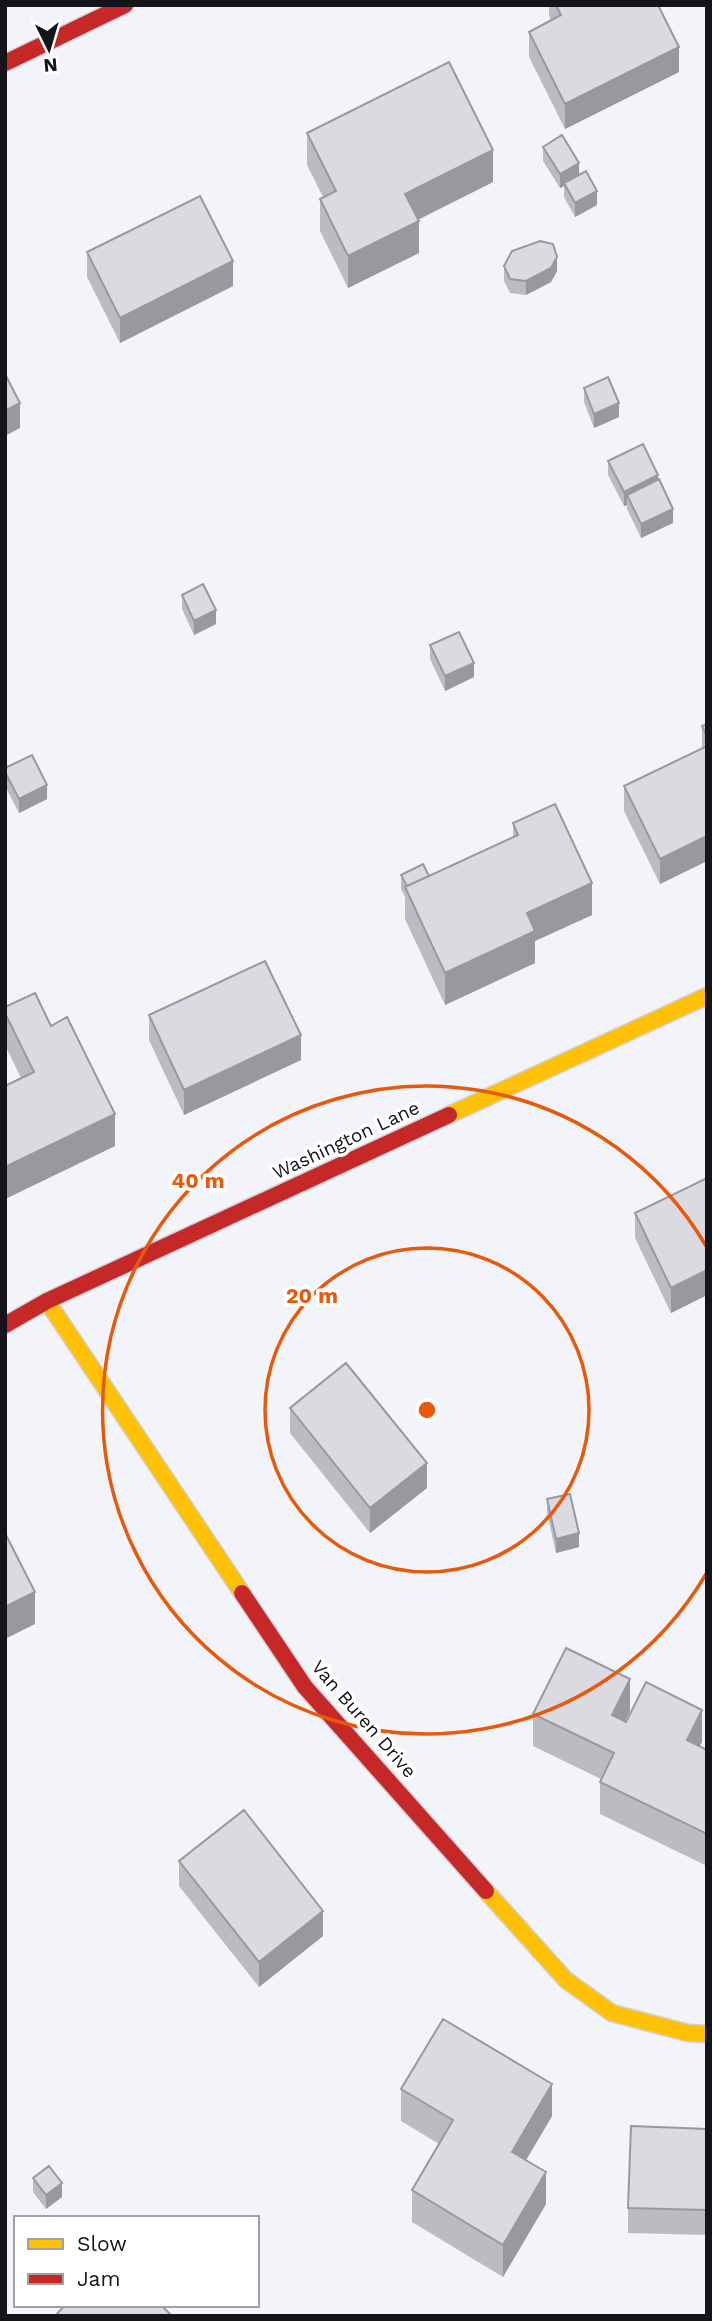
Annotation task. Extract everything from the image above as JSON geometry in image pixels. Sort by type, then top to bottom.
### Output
[{"type":"street","points":[[5,63],[125,5]]},
{"type":"street","name":"Washington Lane","points":[[5,1325],[47,1301],[707,996]]},
{"type":"street","name":"Van Buren Drive","points":[[47,1301],[306,1687],[566,1980],[612,2013],[688,2033],[707,2034]]},
{"type":"building","points":[[556,5],[658,5],[679,47],[565,104],[529,32],[561,15]]},
{"type":"building","points":[[449,62],[493,150],[405,194],[419,221],[348,256],[320,199],[336,191],[307,133]]},
{"type":"building","points":[[562,135],[579,163],[560,174],[543,147]]},
{"type":"building","points":[[586,171],[597,191],[575,203],[564,183]]},
{"type":"building","points":[[200,196],[233,261],[120,318],[87,252]]},
{"type":"building","points":[[540,241],[553,244],[557,257],[551,268],[526,281],[510,279],[504,266],[512,251]]},
{"type":"building","points":[[5,374],[20,403],[5,411]]},
{"type":"building","points":[[608,377],[619,403],[594,414],[584,388]]},
{"type":"building","points":[[643,444],[658,475],[624,492],[608,461]]},
{"type":"building","points":[[659,479],[673,509],[641,524],[627,495]]},
{"type":"building","points":[[203,584],[216,610],[194,621],[182,595]]},
{"type":"building","points":[[459,632],[474,663],[445,676],[430,645]]},
{"type":"building","points":[[707,746],[707,836],[660,859],[624,786]]},
{"type":"building","points":[[32,755],[47,785],[19,799],[5,768]]},
{"type":"building","points":[[555,804],[592,883],[527,913],[535,931],[445,973],[405,887],[518,835],[513,823]]},
{"type":"building","points":[[423,864],[429,876],[407,886],[401,875]]},
{"type":"building","points":[[265,961],[301,1035],[184,1090],[149,1015]]},
{"type":"building","points":[[35,993],[51,1026],[67,1017],[115,1114],[5,1167],[5,1086],[34,1072],[5,1013],[5,1007]]},
{"type":"building","points":[[707,1178],[707,1270],[671,1288],[635,1213]]},
{"type":"building","points":[[346,1363],[427,1463],[370,1508],[290,1408]]},
{"type":"building","points":[[570,1494],[579,1533],[556,1539],[547,1499]]},
{"type":"building","points":[[5,1533],[35,1592],[5,1607]]},
{"type":"building","points":[[566,1648],[630,1679],[612,1715],[626,1722],[646,1682],[702,1710],[687,1740],[707,1750],[707,1834],[600,1782],[614,1753],[533,1714]]},
{"type":"building","points":[[244,1810],[323,1911],[259,1962],[179,1861]]},
{"type":"building","points":[[443,2019],[552,2084],[512,2152],[546,2172],[503,2245],[412,2190],[453,2120],[401,2089]]},
{"type":"building","points":[[631,2126],[707,2129],[707,2210],[628,2208]]},
{"type":"building","points":[[49,2166],[62,2183],[46,2195],[33,2178]]},
{"type":"building","points":[[63,2307],[163,2307],[172,2316],[55,2316]]},
{"type":"traffic: slow","points":[[449,1115],[707,996]]},
{"type":"traffic: slow","points":[[47,1301],[242,1593]]},
{"type":"traffic: slow","points":[[486,1891],[566,1980],[612,2013],[688,2033],[707,2034]]},
{"type":"traffic: jam","points":[[5,63],[125,5]]},
{"type":"traffic: jam","points":[[5,1325],[47,1301],[449,1115]]},
{"type":"traffic: jam","points":[[242,1593],[305,1687],[486,1891]]}]
